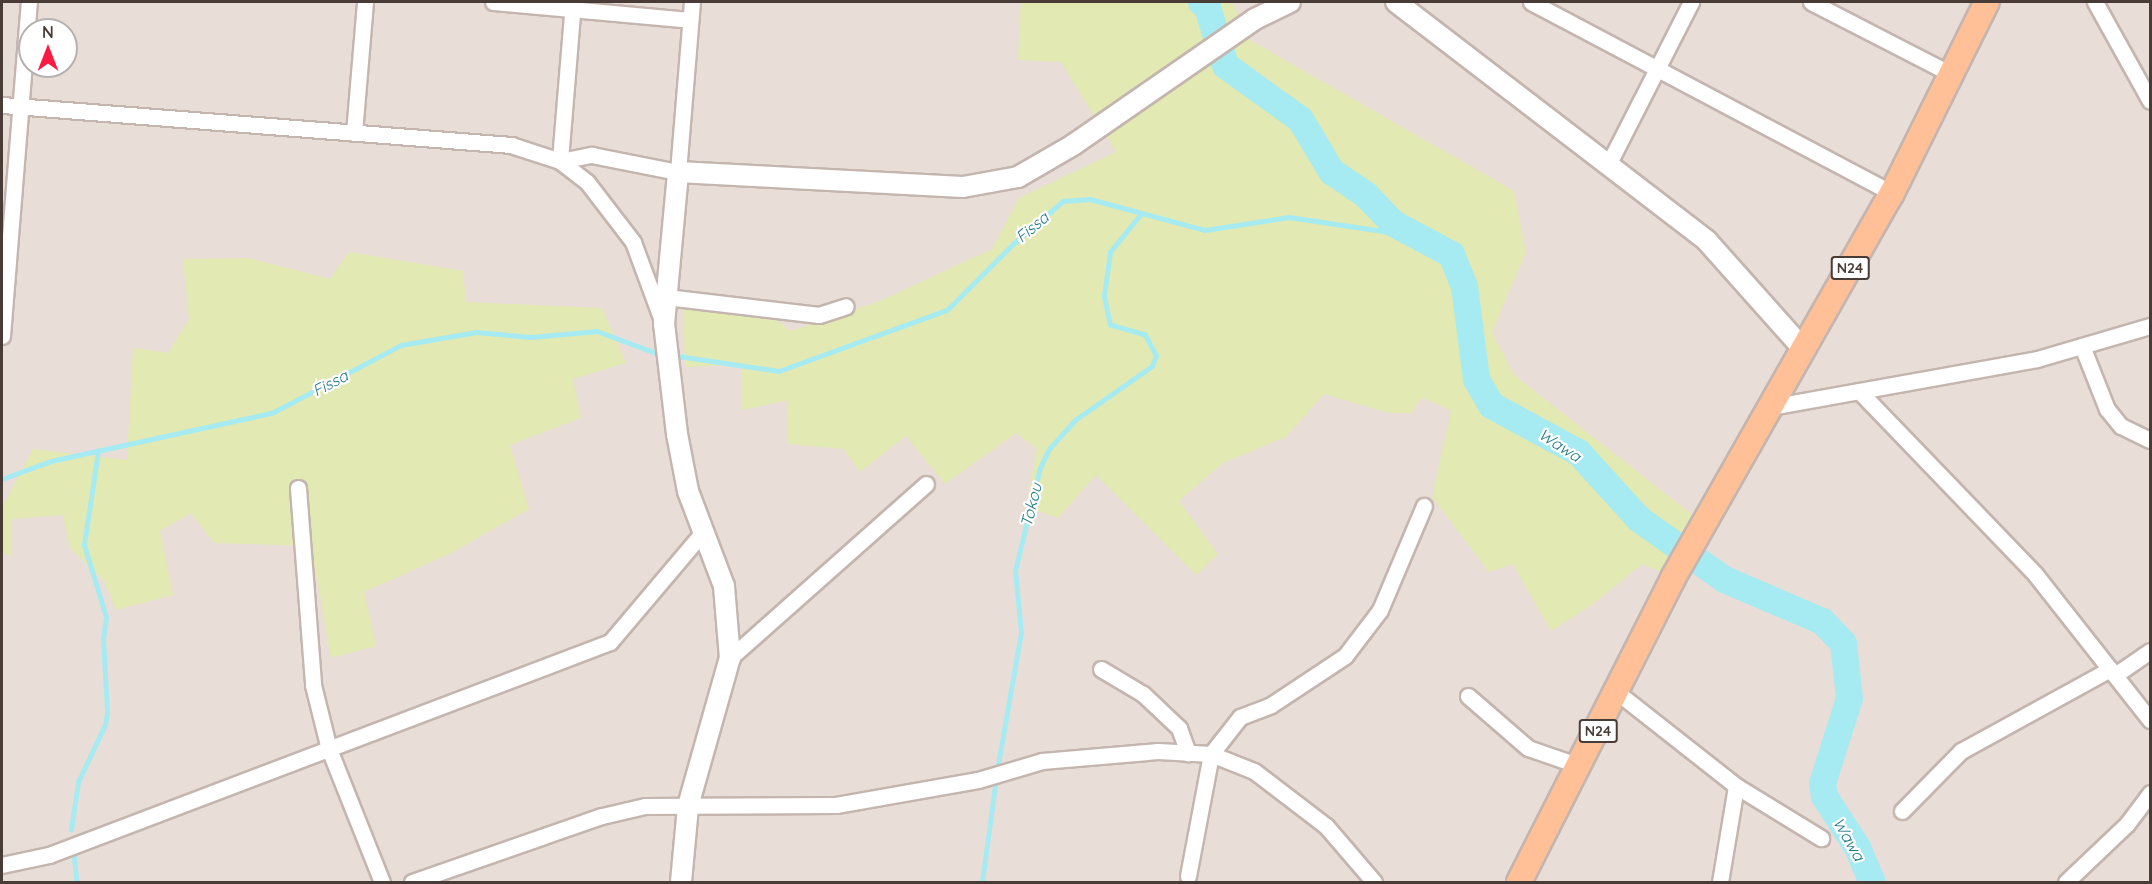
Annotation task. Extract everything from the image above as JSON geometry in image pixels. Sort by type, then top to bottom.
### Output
[{"type":"main road","name":"N24","points":[[1519,882],[1618,693],[1673,578],[1892,193],[1949,73],[1987,2]]},
{"type":"street","points":[[2,336],[4,269],[29,2]]},
{"type":"street","points":[[354,133],[365,2]]},
{"type":"street","points":[[493,2],[572,5],[690,20]]},
{"type":"street","points":[[681,882],[688,806],[730,658],[724,586],[688,491],[677,434],[664,324],[692,2]]},
{"type":"street","points":[[560,161],[592,155],[678,172],[963,187],[988,185],[1040,167],[1233,33],[1290,2]]},
{"type":"street","points":[[1531,2],[1892,193]]},
{"type":"street","points":[[1609,163],[1690,2]]},
{"type":"street","points":[[1811,2],[1949,73]]},
{"type":"street","points":[[2095,2],[2151,101]]},
{"type":"street","points":[[560,161],[572,5]]},
{"type":"street","points":[[1406,5],[1707,241],[1804,350]]},
{"type":"street","points":[[2,105],[511,145],[560,161],[587,182],[633,242],[664,324]]},
{"type":"street","points":[[666,297],[819,315],[846,306]]},
{"type":"street","points":[[1770,407],[2037,359],[2151,326]]},
{"type":"street","points":[[2082,346],[2107,409],[2121,426],[2151,440]]},
{"type":"street","points":[[1858,391],[2035,574],[2151,720]]},
{"type":"street","points":[[730,658],[926,484]]},
{"type":"street","points":[[298,488],[313,685],[329,750],[382,882]]},
{"type":"street","points":[[1188,876],[1211,754],[1240,717],[1271,705],[1345,656],[1380,610],[1424,506]]},
{"type":"street","points":[[2,865],[49,855],[610,642],[702,533]]},
{"type":"street","points":[[1902,811],[1961,751],[2151,651]]},
{"type":"street","points":[[1101,669],[1143,694],[1179,728],[1188,753]]},
{"type":"street","points":[[1618,693],[1737,786],[1821,838]]},
{"type":"street","points":[[1468,696],[1528,748],[1580,766]]},
{"type":"street","points":[[412,882],[602,816],[645,806],[836,805],[978,780],[1042,761],[1158,751],[1211,754],[1254,771],[1326,826],[1374,882]]},
{"type":"street","points":[[1720,882],[1737,786]]},
{"type":"street","points":[[2066,882],[2127,824],[2151,793]]},
{"type":"shaded area","points":[[2,2],[2150,2],[2150,882],[2,882]]},
{"type":"green space","points":[[1021,2],[1232,2],[1250,40],[1514,191],[1526,252],[1492,332],[1514,375],[1695,517],[1664,573],[1642,564],[1593,604],[1551,631],[1513,564],[1489,572],[1432,497],[1451,411],[1422,397],[1412,413],[1389,413],[1324,394],[1286,437],[1223,463],[1179,501],[1218,554],[1196,575],[1096,475],[1058,518],[1026,507],[1037,449],[1016,433],[945,484],[906,436],[860,472],[844,449],[787,444],[788,400],[742,410],[741,365],[685,367],[683,307],[773,318],[791,331],[880,301],[992,249],[1019,198],[1116,152],[1061,62],[1018,60]]},
{"type":"green space","points":[[349,252],[463,271],[466,302],[602,308],[626,363],[573,379],[581,418],[510,445],[529,509],[449,554],[364,592],[376,646],[331,658],[311,546],[214,543],[191,513],[160,531],[173,595],[116,610],[105,582],[70,548],[63,515],[12,519],[11,556],[2,553],[2,500],[5,502],[33,449],[127,460],[133,348],[168,353],[189,319],[183,259],[248,258],[330,279]]},
{"type":"waterway","name":"Wawa","points":[[1201,2],[1207,7],[1225,65],[1300,119],[1331,171],[1365,194],[1393,223],[1451,254],[1464,286],[1476,379],[1491,405],[1578,452],[1639,519],[1724,579],[1822,621],[1843,643],[1849,698],[1822,783],[1824,796],[1857,847],[1872,882]]},
{"type":"waterway","name":"Fissa","points":[[678,356],[779,371],[947,310],[1012,245],[1063,201],[1090,199],[1205,230],[1289,217],[1416,236]]},
{"type":"waterway","name":"Tokou","points":[[997,770],[1021,633],[1015,571],[1040,468],[1049,449],[1075,420],[1152,366],[1156,356],[1145,335],[1110,325],[1104,296],[1110,252],[1140,215]]},
{"type":"waterway","name":"Fissa","points":[[2,479],[51,461],[272,413],[401,345],[476,332],[531,337],[597,331],[659,354]]},
{"type":"waterway","points":[[71,830],[78,782],[105,725],[107,712],[103,639],[106,617],[84,545],[98,451]]},
{"type":"waterway","name":"Tokou","points":[[982,882],[996,778]]},
{"type":"waterway","points":[[74,854],[77,882]]}]
